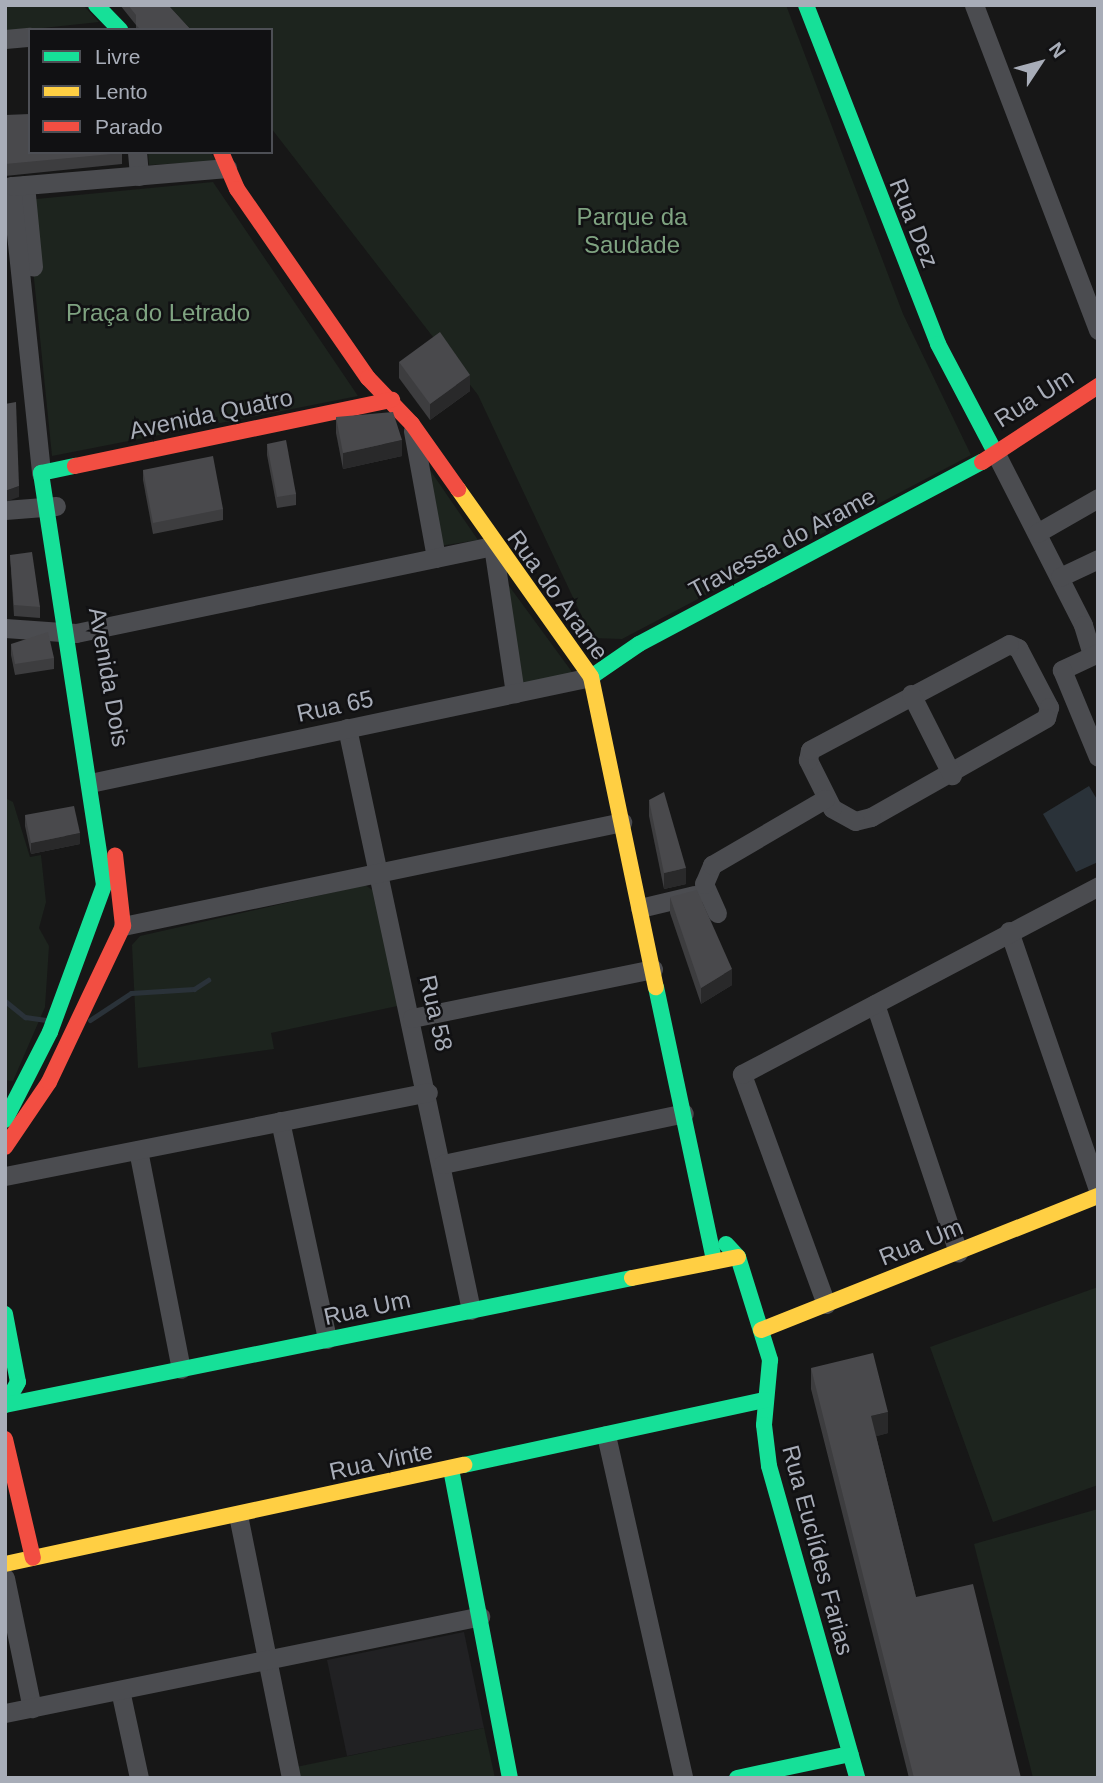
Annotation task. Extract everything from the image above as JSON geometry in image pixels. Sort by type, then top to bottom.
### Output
[{"type":"street","points":[[96,5],[118,28]]},
{"type":"street","name":"Rua Dez","points":[[806,5],[938,344],[994,450]]},
{"type":"street","points":[[974,5],[1098,330]]},
{"type":"street","points":[[5,39],[28,37]]},
{"type":"street","points":[[137,154],[139,176]]},
{"type":"street","points":[[14,186],[139,176],[224,160]]},
{"type":"street","name":"Rua do Arame","points":[[224,160],[368,378],[392,400],[412,424],[492,545],[591,677],[714,1260]]},
{"type":"street","name":"Avenida Dois","points":[[14,186],[50,506],[123,926]]},
{"type":"street","points":[[365,405],[372,394],[368,378]]},
{"type":"street","name":"Rua Um","points":[[994,450],[1098,386]]},
{"type":"street","name":"Avenida Quatro","points":[[47,472],[392,400]]},
{"type":"street","points":[[412,424],[436,558]]},
{"type":"street","points":[[994,450],[1060,577],[1095,654],[1062,670],[1098,757]]},
{"type":"street","name":"Travessa do Arame","points":[[591,677],[639,644],[974,467],[994,450]]},
{"type":"street","points":[[1037,533],[1098,498]]},
{"type":"street","points":[[5,510],[50,506]]},
{"type":"street","points":[[5,628],[70,633],[492,545],[515,693]]},
{"type":"street","points":[[1060,577],[1098,559]]},
{"type":"street","points":[[1009,643],[1018,649],[1049,707],[1039,724],[952,775],[864,820],[847,819],[825,799],[810,750],[1009,643]]},
{"type":"street","name":"Rua 65","points":[[96,781],[591,677]]},
{"type":"street","points":[[911,694],[952,775]]},
{"type":"street","name":"Rua 58","points":[[347,728],[428,1092],[471,1310]]},
{"type":"street","name":"Avenida Dois","points":[[5,1120],[63,1002],[104,885],[96,781]]},
{"type":"street","points":[[717,913],[705,892],[712,865],[825,799]]},
{"type":"street","points":[[5,1147],[71,1040],[123,926],[622,822]]},
{"type":"street","points":[[826,1304],[742,1074],[1098,886]]},
{"type":"street","points":[[640,908],[705,892]]},
{"type":"street","points":[[1009,932],[1098,1189]]},
{"type":"street","points":[[412,1018],[653,969]]},
{"type":"street","points":[[875,1004],[958,1252]]},
{"type":"street","points":[[5,1176],[428,1092]]},
{"type":"street","points":[[443,1164],[684,1113]]},
{"type":"street","points":[[280,1121],[327,1339]]},
{"type":"street","points":[[138,1150],[181,1369]]},
{"type":"street","name":"Rua Um","points":[[761,1330],[1098,1196]]},
{"type":"street","name":"Rua Euclídes Farias","points":[[707,1223],[738,1257],[761,1330],[771,1369],[765,1399],[769,1466],[857,1778]]},
{"type":"street","name":"Rua Um","points":[[5,1405],[738,1257]]},
{"type":"street","points":[[5,1314],[18,1388],[5,1405]]},
{"type":"street","name":"Rua Vinte","points":[[5,1564],[765,1399]]},
{"type":"street","points":[[606,1435],[682,1778]]},
{"type":"street","points":[[5,1439],[33,1558]]},
{"type":"street","points":[[451,1469],[510,1778]]},
{"type":"street","points":[[238,1515],[291,1778]]},
{"type":"street","points":[[5,1578],[32,1708]]},
{"type":"street","points":[[5,1713],[480,1616]]},
{"type":"street","points":[[120,1690],[139,1778]]},
{"type":"street","points":[[737,1778],[850,1754]]},
{"type":"shaded area","points":[[1089,786],[1098,801],[1098,862],[1076,872],[1043,814]]},
{"type":"shaded area","points":[[464,1632],[484,1728],[347,1756],[327,1660]]},
{"type":"green space","points":[[5,5],[83,5],[99,22],[28,28],[5,32]]},
{"type":"green space","name":"Parque da Saudade","points":[[160,5],[786,5],[903,314],[971,455],[622,639],[592,638],[478,395],[273,131],[273,28],[184,28]]},
{"type":"green space","points":[[148,154],[212,154],[217,161],[149,165]]},
{"type":"green space","name":"Praça do Letrado","points":[[213,182],[358,396],[52,456],[26,200]]},
{"type":"green space","points":[[421,457],[478,540],[440,546]]},
{"type":"green space","points":[[504,579],[575,676],[518,687]]},
{"type":"green space","points":[[5,798],[13,802],[30,857],[41,855],[46,902],[39,928],[49,946],[45,1007],[13,1081],[5,1080]]},
{"type":"green space","points":[[365,885],[377,893],[402,1005],[271,1033],[274,1049],[138,1068],[132,945],[140,936]]},
{"type":"green space","points":[[1098,1287],[1098,1485],[993,1522],[930,1347]]},
{"type":"green space","points":[[1098,1509],[1098,1778],[1033,1778],[974,1544]]},
{"type":"green space","points":[[484,1728],[495,1778],[298,1778],[296,1767]]},
{"type":"building","points":[[128,5],[168,5],[189,28],[139,28],[136,25],[136,15]]},
{"type":"building","points":[[28,114],[28,154],[111,154],[5,164],[5,115]]},
{"type":"building","points":[[440,332],[470,375],[430,404],[399,362]]},
{"type":"building","points":[[16,402],[19,486],[5,491],[5,404]]},
{"type":"building","points":[[393,412],[402,440],[343,453],[336,417]]},
{"type":"building","points":[[286,440],[296,494],[277,497],[267,444]]},
{"type":"building","points":[[213,456],[223,509],[153,523],[143,470]]},
{"type":"building","points":[[32,552],[40,607],[14,605],[10,555]]},
{"type":"building","points":[[48,632],[54,658],[15,664],[11,644]]},
{"type":"building","points":[[664,792],[686,868],[664,873],[649,800]]},
{"type":"building","points":[[74,806],[80,833],[31,843],[25,815]]},
{"type":"building","points":[[697,890],[732,969],[701,988],[670,897]]},
{"type":"building","points":[[873,1353],[888,1412],[871,1416],[916,1597],[973,1584],[1021,1778],[914,1778],[811,1368]]},
{"type":"waterway","points":[[90,1020],[131,993],[194,989],[208,980]]},
{"type":"waterway","points":[[5,1001],[25,1017],[46,1020]]},
{"type":"traffic: fast","points":[[96,5],[118,28]]},
{"type":"traffic: fast","points":[[806,5],[938,344],[994,450]]},
{"type":"traffic: fast","points":[[591,677],[639,644],[982,462]]},
{"type":"traffic: fast","points":[[5,1120],[50,1032],[104,885],[41,473],[75,466]]},
{"type":"traffic: fast","points":[[656,987],[714,1260]]},
{"type":"traffic: fast","points":[[726,1244],[738,1257],[770,1360],[764,1425],[769,1466],[857,1778]]},
{"type":"traffic: fast","points":[[5,1405],[632,1278]]},
{"type":"traffic: fast","points":[[5,1314],[18,1382],[5,1405]]},
{"type":"traffic: fast","points":[[464,1465],[765,1400]]},
{"type":"traffic: fast","points":[[451,1469],[510,1778]]},
{"type":"traffic: fast","points":[[737,1778],[850,1754]]},
{"type":"traffic: slow","points":[[458,489],[591,677],[656,987]]},
{"type":"traffic: slow","points":[[761,1330],[1098,1196]]},
{"type":"traffic: slow","points":[[632,1278],[738,1257]]},
{"type":"traffic: slow","points":[[5,1564],[464,1465]]},
{"type":"traffic: jam","points":[[222,154],[237,189],[368,378],[412,424],[458,489]]},
{"type":"traffic: jam","points":[[982,462],[1098,386]]},
{"type":"traffic: jam","points":[[75,466],[392,400]]},
{"type":"traffic: jam","points":[[5,1147],[49,1082],[123,926],[115,855]]},
{"type":"traffic: jam","points":[[5,1439],[33,1558]]}]
